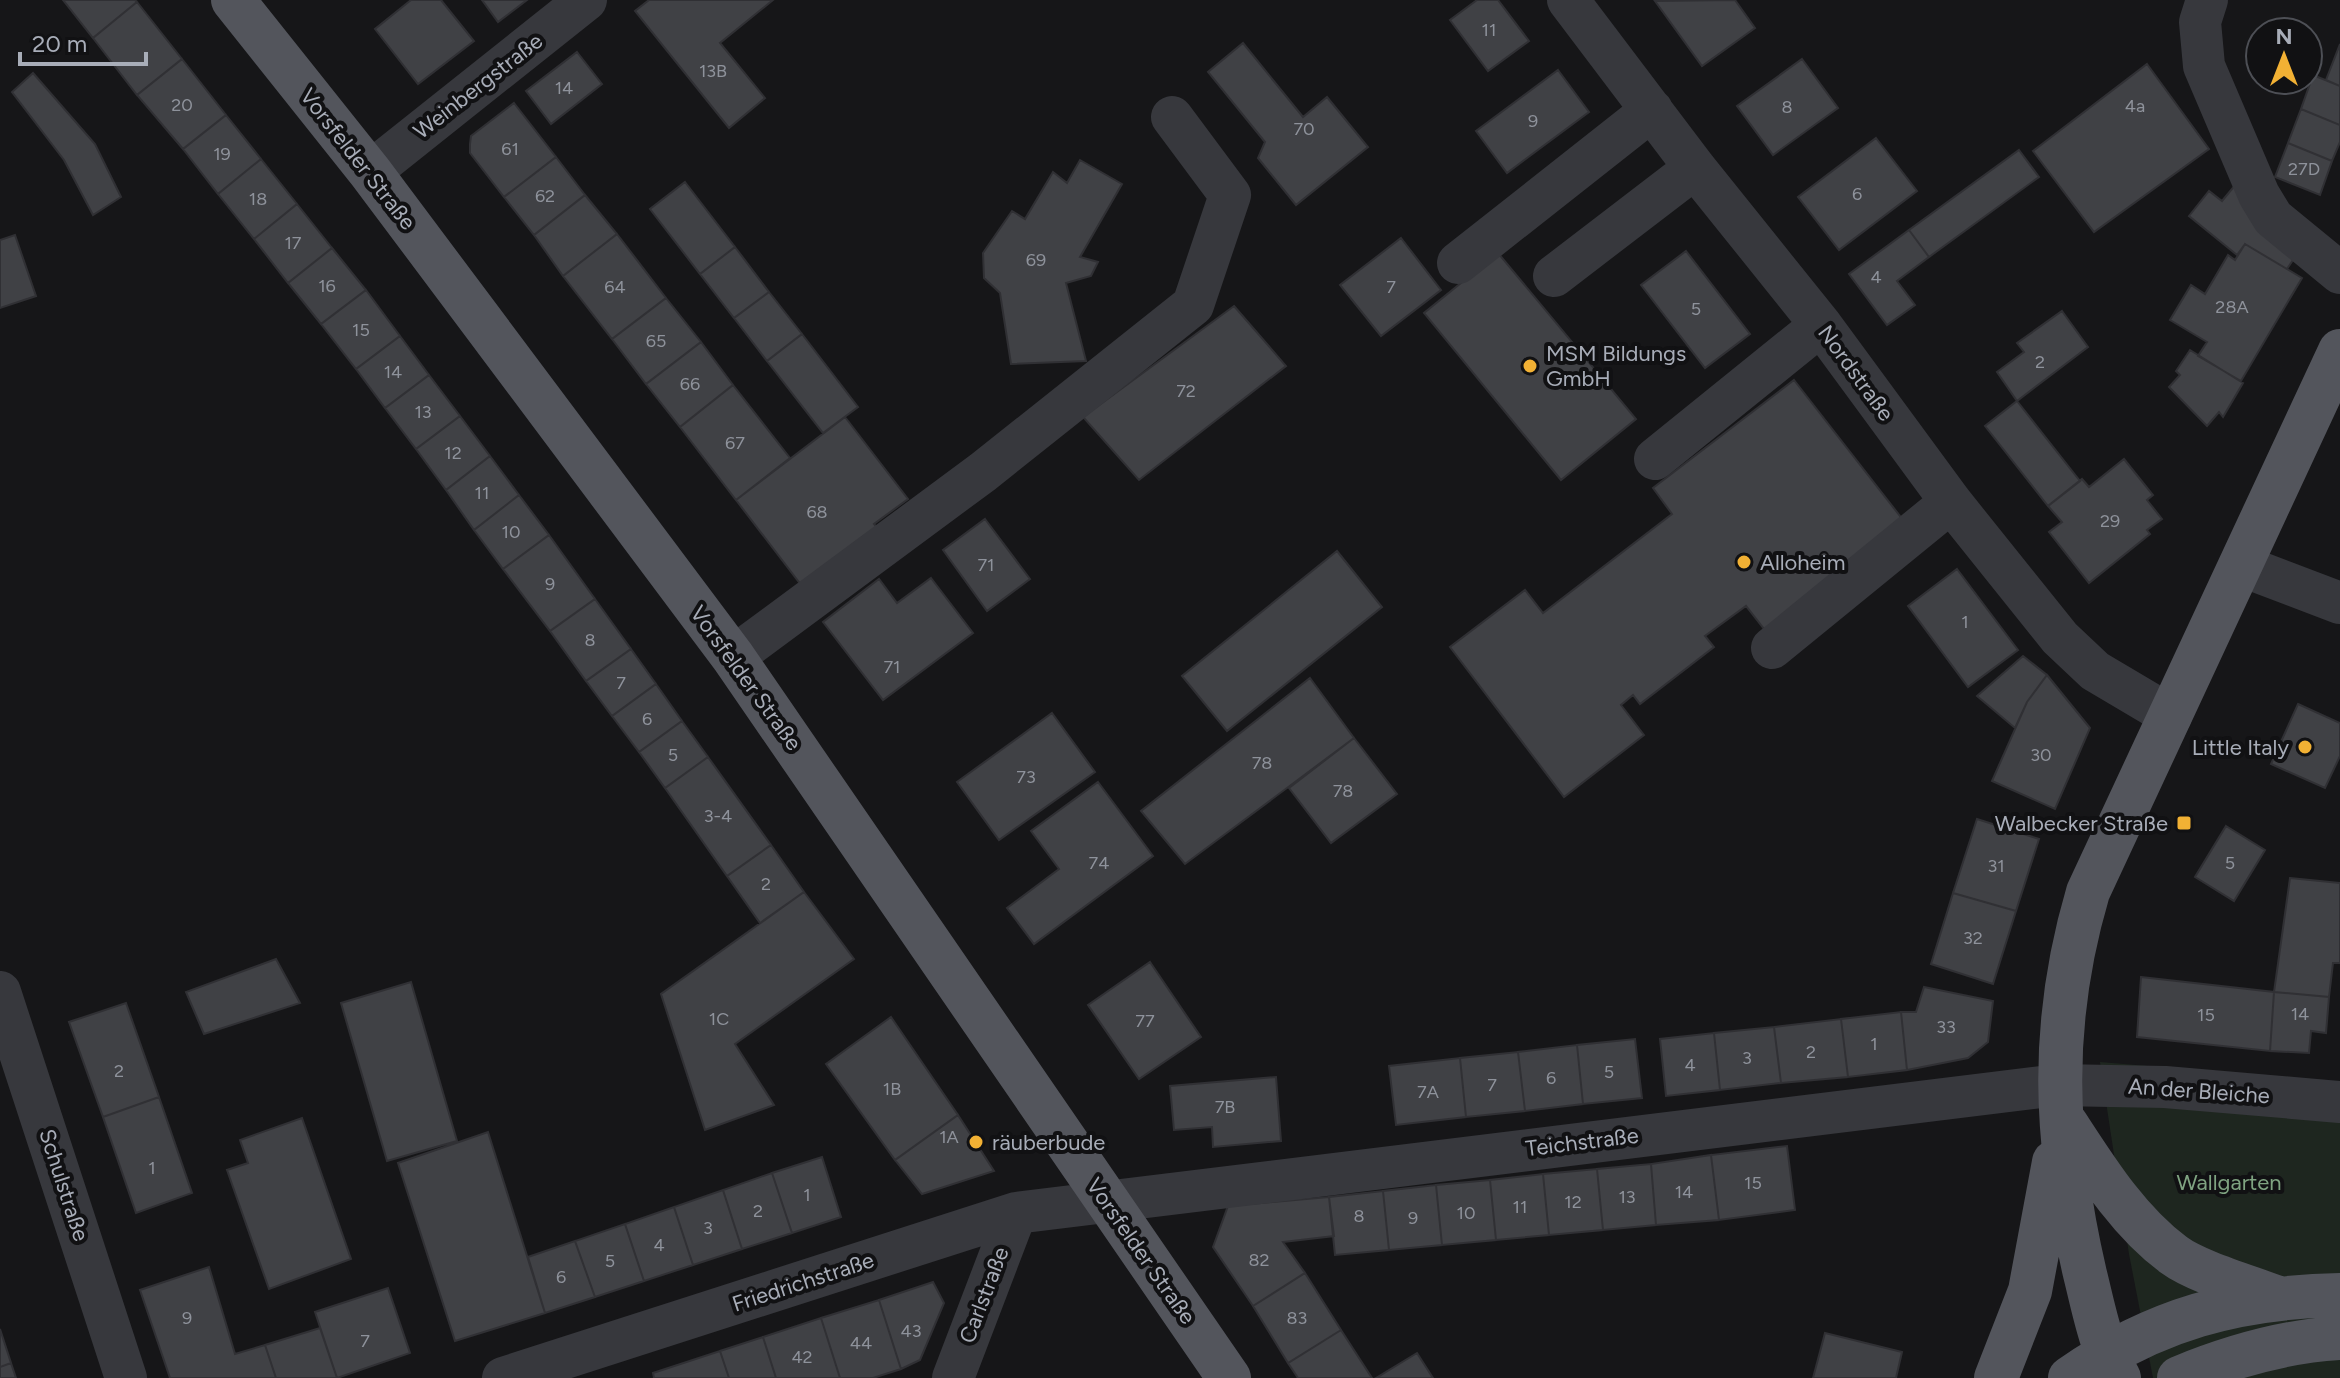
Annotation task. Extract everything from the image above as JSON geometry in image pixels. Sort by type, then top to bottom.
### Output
[{"type":"main road","name":"Vorsfelder Straße","points":[[233,0],[370,172],[733,657],[1229,1378]]},
{"type":"main road","points":[[1996,1378],[2030,1291],[2060,1100],[2070,954],[2088,892],[2340,351]]},
{"type":"main road","points":[[2060,1100],[2104,1181],[2150,1233],[2177,1256],[2278,1298]]},
{"type":"main road","points":[[2060,1100],[2078,1243],[2112,1366]]},
{"type":"main road","points":[[2070,1378],[2112,1366],[2168,1323],[2209,1310],[2278,1298],[2340,1295]]},
{"type":"main road","points":[[2179,1378],[2248,1353],[2309,1340],[2340,1338]]},
{"type":"street","name":"Weinbergstraße","points":[[370,172],[586,0]]},
{"type":"street","name":"Nordstraße","points":[[1568,0],[1695,168],[1821,325],[1951,502],[2060,638],[2095,671],[2171,716]]},
{"type":"street","points":[[2207,0],[2200,22],[2204,66],[2259,195],[2273,218],[2340,273]]},
{"type":"street","points":[[1458,263],[1652,110]]},
{"type":"street","points":[[733,657],[983,472],[1193,305],[1230,195],[1172,117]]},
{"type":"street","points":[[1554,276],[1695,168]]},
{"type":"street","points":[[1655,459],[1821,325]]},
{"type":"street","points":[[1772,648],[1951,502]]},
{"type":"street","points":[[2240,565],[2340,603]]},
{"type":"street","name":"Schulstraße","points":[[4,1016],[126,1378]]},
{"type":"street","name":"An der Bleiche","points":[[2060,1100],[2165,1087],[2340,1102]]},
{"type":"street","name":"Teichstraße","points":[[1106,1201],[2060,1100]]},
{"type":"street","name":"Friedrichstraße","points":[[503,1378],[1016,1213],[1106,1201]]},
{"type":"street","name":"Carlstraße","points":[[953,1378],[1016,1213]]},
{"type":"green space","name":"Wallgarten","points":[[2100,1062],[2340,1082],[2340,1378],[2153,1378],[2129,1254]]},
{"type":"building","points":[[63,0],[135,0],[137,2],[93,38]]},
{"type":"building","points":[[411,0],[441,0],[474,41],[418,84],[375,29]]},
{"type":"building","points":[[482,0],[527,0],[498,22]]},
{"type":"building","points":[[649,0],[773,0],[720,43],[765,98],[729,128],[635,11]]},
{"type":"building","points":[[1477,0],[1498,0],[1529,41],[1488,71],[1450,20]]},
{"type":"building","points":[[1735,0],[1755,28],[1702,66],[1655,1]]},
{"type":"building","points":[[137,2],[182,59],[137,95],[93,38]]},
{"type":"building","points":[[1243,43],[1303,117],[1327,97],[1368,147],[1296,205],[1258,158],[1265,142],[1208,72]]},
{"type":"building","points":[[2340,44],[2340,86],[2326,80]]},
{"type":"building","points":[[577,52],[602,84],[551,124],[526,91]]},
{"type":"building","points":[[182,59],[226,115],[183,149],[137,95]]},
{"type":"building","points":[[1802,59],[1838,108],[1773,155],[1737,106]]},
{"type":"building","points":[[2147,64],[2209,149],[2094,232],[2033,151]]},
{"type":"building","points":[[1558,70],[1589,112],[1507,173],[1476,131]]},
{"type":"building","points":[[33,73],[95,144],[121,197],[93,215],[64,160],[12,92]]},
{"type":"building","points":[[2324,79],[2340,86],[2340,125],[2301,109],[2306,96],[2324,96]]},
{"type":"building","points":[[514,103],[556,157],[504,197],[470,153],[470,144],[471,136]]},
{"type":"building","points":[[2301,109],[2340,125],[2340,142],[2332,161],[2288,143]]},
{"type":"building","points":[[226,115],[261,159],[218,194],[183,149]]},
{"type":"building","points":[[1876,138],[1917,191],[1839,250],[1798,197]]},
{"type":"building","points":[[2288,143],[2332,161],[2320,195],[2275,177]]},
{"type":"building","points":[[2019,150],[2039,177],[1929,257],[1909,230]]},
{"type":"building","points":[[556,157],[585,195],[534,235],[504,197]]},
{"type":"building","points":[[261,159],[297,204],[254,239],[218,194]]},
{"type":"building","points":[[1080,160],[1122,184],[1080,257],[1098,262],[1091,276],[1066,283],[1086,361],[1011,364],[1000,293],[984,278],[983,253],[1012,211],[1025,219],[1053,172],[1067,183]]},
{"type":"building","points":[[685,182],[735,247],[700,274],[650,209]]},
{"type":"building","points":[[2236,184],[2299,251],[2287,269],[2245,244],[2237,255],[2189,216],[2209,191],[2222,201]]},
{"type":"building","points":[[585,195],[617,234],[563,276],[534,235]]},
{"type":"building","points":[[297,204],[332,248],[288,283],[254,239]]},
{"type":"building","points":[[1909,230],[1929,257],[1897,281],[1915,305],[1887,325],[1849,274]]},
{"type":"building","points":[[617,234],[666,298],[612,339],[563,276]]},
{"type":"building","points":[[15,235],[36,296],[0,308],[0,240]]},
{"type":"building","points":[[1401,238],[1441,290],[1381,336],[1340,285]]},
{"type":"building","points":[[2245,244],[2302,278],[2241,381],[2198,356],[2207,342],[2170,320],[2191,285],[2205,294],[2228,255],[2235,260]]},
{"type":"building","points":[[735,247],[769,292],[734,318],[700,274]]},
{"type":"building","points":[[332,248],[366,290],[321,324],[288,283]]},
{"type":"building","points":[[1686,251],[1750,334],[1705,368],[1641,285]]},
{"type":"building","name":"MSM Bildungs GmbH","points":[[1498,253],[1636,419],[1561,480],[1424,313]]},
{"type":"building","points":[[366,290],[400,336],[356,369],[321,324]]},
{"type":"building","points":[[769,292],[802,334],[767,361],[734,318]]},
{"type":"building","points":[[666,298],[701,342],[646,384],[612,339]]},
{"type":"building","points":[[1234,306],[1286,366],[1139,480],[1083,417]]},
{"type":"building","points":[[2062,311],[2088,347],[2017,401],[1997,372],[2024,352],[2017,343]]},
{"type":"building","points":[[802,334],[858,407],[823,433],[767,361]]},
{"type":"building","points":[[400,336],[429,375],[385,408],[356,369]]},
{"type":"building","points":[[701,342],[733,385],[680,427],[646,384]]},
{"type":"building","points":[[2190,350],[2243,383],[2223,417],[2219,412],[2207,426],[2169,387],[2180,375],[2176,371]]},
{"type":"building","points":[[429,375],[460,416],[416,449],[385,408]]},
{"type":"building","name":"Alloheim","points":[[1794,380],[1914,534],[1775,643],[1746,606],[1705,636],[1714,647],[1640,704],[1633,695],[1621,705],[1644,735],[1564,797],[1450,647],[1525,590],[1543,613],[1672,514],[1653,488]]},
{"type":"building","points":[[733,385],[790,458],[736,500],[680,427]]},
{"type":"building","points":[[2017,401],[2080,481],[2048,506],[1985,426]]},
{"type":"building","points":[[460,416],[490,456],[446,490],[416,449]]},
{"type":"building","points":[[845,417],[908,499],[874,524],[881,532],[805,590],[736,500]]},
{"type":"building","points":[[490,456],[519,495],[474,530],[446,490]]},
{"type":"building","points":[[2124,459],[2153,495],[2147,500],[2162,519],[2147,530],[2150,534],[2089,583],[2049,532],[2062,522],[2048,506],[2082,479],[2089,487]]},
{"type":"building","points":[[519,495],[549,535],[503,569],[474,530]]},
{"type":"building","points":[[985,519],[1030,579],[987,611],[943,550]]},
{"type":"building","points":[[549,535],[595,599],[550,631],[503,569]]},
{"type":"building","points":[[1337,551],[1382,607],[1227,731],[1182,676]]},
{"type":"building","points":[[1957,569],[2018,650],[1968,687],[1908,606]]},
{"type":"building","points":[[931,578],[973,633],[883,700],[823,622],[879,579],[897,603]]},
{"type":"building","points":[[595,599],[631,649],[586,681],[550,631]]},
{"type":"building","points":[[631,649],[656,684],[612,716],[586,681]]},
{"type":"building","points":[[2023,656],[2047,675],[2027,702],[2015,728],[1977,696]]},
{"type":"building","points":[[2047,675],[2090,728],[2055,809],[1992,781],[2027,702]]},
{"type":"building","points":[[1310,678],[1354,738],[1185,864],[1141,811]]},
{"type":"building","points":[[656,684],[682,721],[639,752],[612,716]]},
{"type":"building","points":[[2298,704],[2340,723],[2340,756],[2325,788],[2271,764]]},
{"type":"building","points":[[1052,713],[1095,772],[999,840],[957,782]]},
{"type":"building","points":[[682,721],[708,757],[665,788],[639,752]]},
{"type":"building","points":[[1354,738],[1397,794],[1331,843],[1289,788]]},
{"type":"building","points":[[708,757],[771,845],[727,876],[665,788]]},
{"type":"building","points":[[1098,782],[1153,856],[1034,944],[1007,908],[1059,869],[1031,831]]},
{"type":"building","points":[[1977,819],[2039,839],[2016,911],[1953,893]]},
{"type":"building","points":[[2226,826],[2265,850],[2234,901],[2195,877]]},
{"type":"building","points":[[771,845],[804,892],[760,923],[727,876]]},
{"type":"building","points":[[2290,878],[2340,883],[2340,963],[2333,963],[2329,997],[2274,992]]},
{"type":"building","points":[[804,892],[854,959],[735,1044],[774,1105],[705,1130],[661,994]]},
{"type":"building","points":[[1953,893],[2016,911],[1993,984],[1931,964]]},
{"type":"building","points":[[276,959],[300,1003],[204,1034],[186,992]]},
{"type":"building","points":[[1150,962],[1201,1037],[1139,1079],[1088,1005]]},
{"type":"building","points":[[2141,977],[2274,992],[2270,1051],[2137,1037]]},
{"type":"building","points":[[411,982],[457,1141],[387,1161],[341,1003]]},
{"type":"building","points":[[1924,987],[1993,1001],[1988,1042],[1968,1058],[1907,1070],[1901,1012],[1916,1012]]},
{"type":"building","points":[[2274,992],[2329,997],[2326,1033],[2311,1031],[2309,1053],[2270,1051]]},
{"type":"building","points":[[126,1003],[159,1097],[103,1117],[69,1022]]},
{"type":"building","points":[[1901,1012],[1907,1070],[1848,1077],[1841,1019]]},
{"type":"building","points":[[891,1017],[958,1115],[895,1160],[826,1064]]},
{"type":"building","points":[[1841,1019],[1848,1077],[1781,1083],[1774,1027]]},
{"type":"building","points":[[1774,1027],[1781,1083],[1720,1090],[1714,1033]]},
{"type":"building","points":[[1714,1033],[1720,1090],[1666,1096],[1660,1039]]},
{"type":"building","points":[[1635,1039],[1642,1098],[1583,1104],[1577,1045]]},
{"type":"building","points":[[1577,1045],[1583,1104],[1525,1111],[1518,1052]]},
{"type":"building","points":[[1518,1052],[1525,1111],[1466,1117],[1460,1058]]},
{"type":"building","points":[[1460,1058],[1466,1117],[1396,1125],[1389,1066]]},
{"type":"building","points":[[1276,1077],[1281,1141],[1213,1147],[1212,1127],[1174,1130],[1170,1086]]},
{"type":"building","points":[[159,1097],[192,1193],[136,1213],[103,1117]]},
{"type":"building","points":[[958,1115],[994,1171],[922,1194],[895,1160]]},
{"type":"building","points":[[302,1118],[351,1259],[269,1289],[227,1170],[248,1163],[240,1140]]},
{"type":"building","points":[[488,1132],[545,1313],[455,1341],[398,1163]]},
{"type":"building","points":[[1787,1146],[1795,1210],[1719,1220],[1711,1155]]},
{"type":"building","points":[[1711,1155],[1719,1220],[1656,1225],[1651,1164]]},
{"type":"building","points":[[822,1157],[841,1217],[792,1233],[772,1173]]},
{"type":"building","points":[[1651,1164],[1656,1225],[1603,1230],[1597,1169]]},
{"type":"building","points":[[1597,1169],[1603,1230],[1549,1235],[1543,1174]]},
{"type":"building","points":[[772,1173],[792,1233],[742,1249],[723,1190]]},
{"type":"building","points":[[1543,1174],[1549,1235],[1496,1240],[1490,1180]]},
{"type":"building","points":[[1490,1180],[1496,1240],[1442,1245],[1436,1185]]},
{"type":"building","points":[[1436,1185],[1442,1245],[1389,1250],[1383,1191]]},
{"type":"building","points":[[723,1190],[742,1249],[693,1265],[674,1207]]},
{"type":"building","points":[[1383,1191],[1389,1250],[1335,1255],[1329,1197]]},
{"type":"building","points":[[1329,1197],[1334,1236],[1283,1242],[1305,1273],[1253,1306],[1213,1247],[1228,1206]]},
{"type":"building","points":[[674,1207],[693,1265],[644,1281],[625,1224]]},
{"type":"building","points":[[625,1224],[644,1281],[595,1297],[575,1241]]},
{"type":"building","points":[[575,1241],[595,1297],[545,1313],[528,1257]]},
{"type":"building","points":[[209,1267],[235,1354],[265,1345],[276,1378],[170,1378],[140,1290]]},
{"type":"building","points":[[1305,1273],[1341,1330],[1288,1363],[1253,1306]]},
{"type":"building","points":[[933,1282],[944,1303],[920,1360],[901,1369],[879,1300]]},
{"type":"building","points":[[388,1288],[410,1353],[337,1378],[315,1312]]},
{"type":"building","points":[[879,1300],[901,1369],[873,1378],[840,1378],[821,1318]]},
{"type":"building","points":[[821,1318],[840,1378],[776,1378],[763,1337]]},
{"type":"building","points":[[320,1328],[337,1378],[276,1378],[265,1345]]},
{"type":"building","points":[[0,1329],[11,1363],[0,1367]]},
{"type":"building","points":[[1341,1330],[1372,1378],[1298,1378],[1288,1363]]},
{"type":"building","points":[[1825,1333],[1902,1352],[1896,1378],[1813,1378]]},
{"type":"building","points":[[763,1337],[776,1378],[729,1378],[720,1351]]},
{"type":"building","points":[[720,1351],[729,1378],[654,1378],[653,1373]]},
{"type":"building","points":[[1417,1353],[1433,1378],[1376,1378]]},
{"type":"building","points":[[11,1363],[16,1378],[0,1378],[0,1367]]},
{"type":"place","name":"MSM Bildungs GmbH","points":[[1530,366]]},
{"type":"place","name":"Alloheim","points":[[1744,562]]},
{"type":"place","name":"Little Italy","points":[[2305,747]]},
{"type":"place","name":"Walbecker Straße","points":[[2184,823]]},
{"type":"place","name":"räuberbude","points":[[976,1142]]}]
